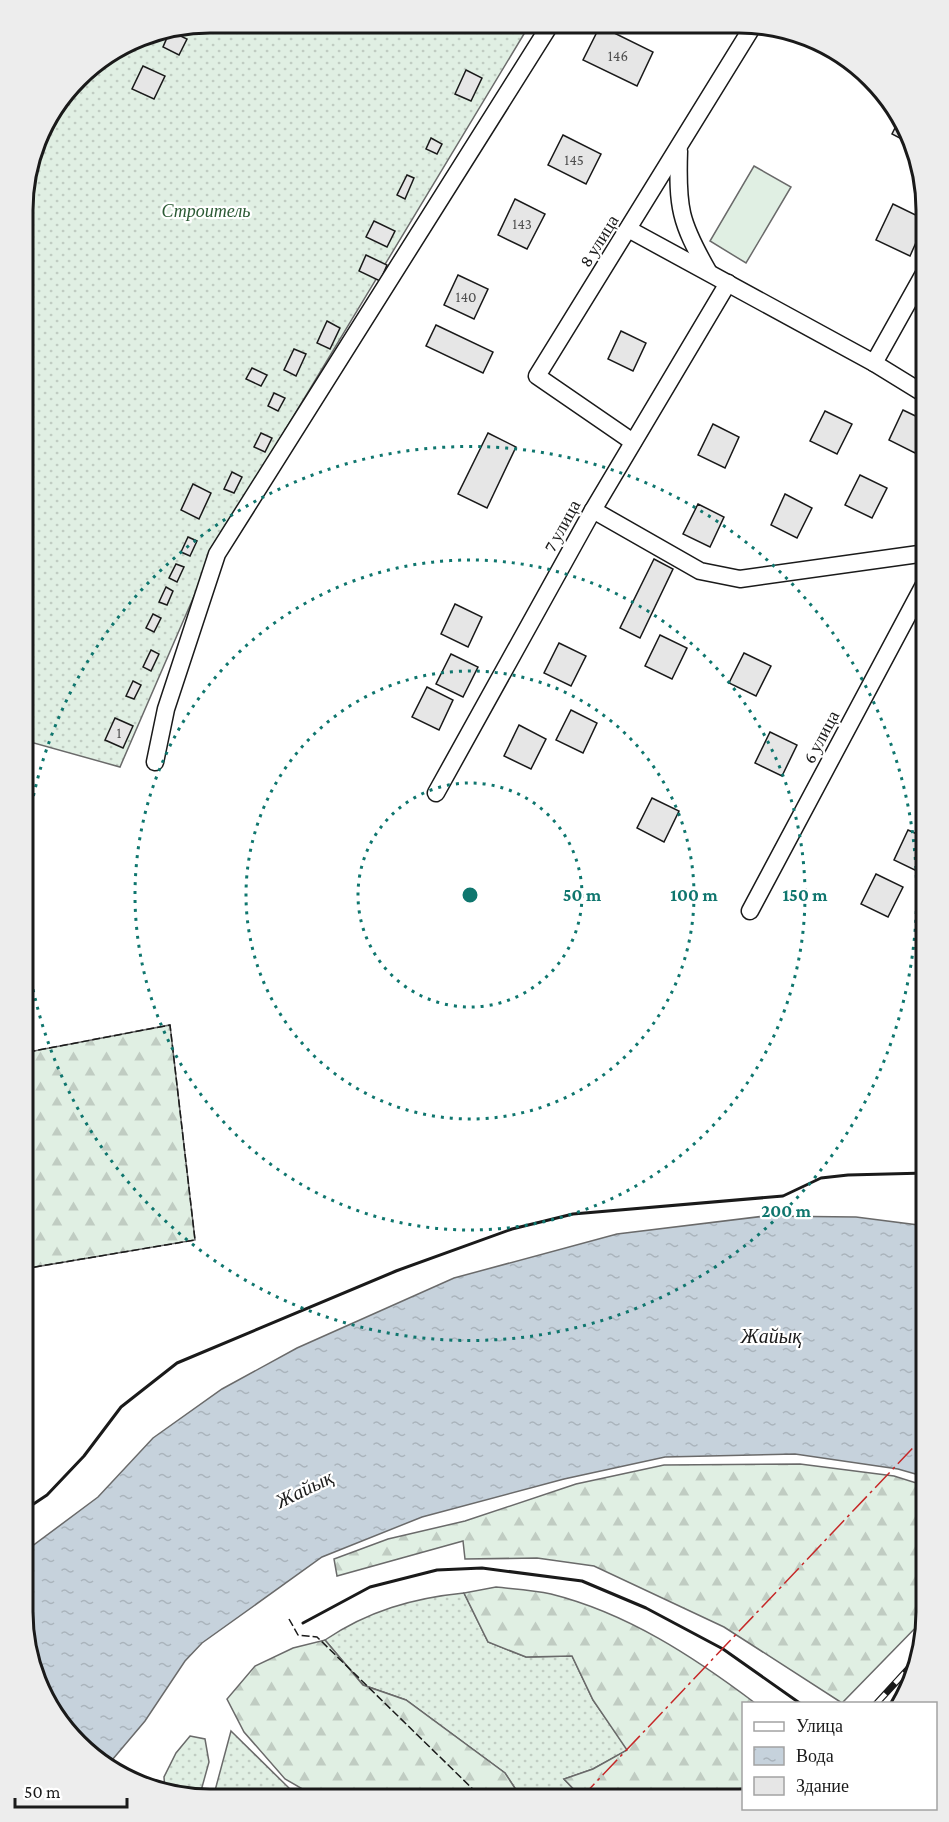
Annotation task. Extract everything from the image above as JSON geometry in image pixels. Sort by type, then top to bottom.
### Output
[{"type":"street","points":[[155,762],[166,709],[217,554],[544,33]]},
{"type":"street","name":"8 улица","points":[[633,442],[537,376],[630,230],[749,33]]},
{"type":"street","points":[[679,149],[678,197],[686,232],[709,272]]},
{"type":"street","points":[[630,230],[874,363],[916,389]]},
{"type":"street","name":"7 улица","points":[[436,793],[593,510],[728,283]]},
{"type":"street","points":[[874,363],[916,289]]},
{"type":"street","points":[[593,510],[700,572],[740,579],[916,554]]},
{"type":"street","name":"6 улица","points":[[750,910],[916,600]]},
{"type":"green space","name":"Строитель","points":[[210,33],[525,33],[217,543],[120,767],[33,743],[33,210],[39,164],[46,142],[57,121],[77,93],[111,63],[142,46],[164,39]]},
{"type":"green space","points":[[754,166],[791,187],[746,263],[710,241]]},
{"type":"green space","points":[[170,1025],[195,1240],[33,1267],[33,1051]]},
{"type":"green space","points":[[800,1464],[894,1476],[916,1483],[916,1628],[840,1702],[724,1627],[594,1566],[537,1558],[465,1559],[463,1541],[337,1576],[334,1559],[388,1539],[465,1521],[576,1484],[664,1465]]},
{"type":"green space","points":[[496,1587],[551,1594],[579,1602],[659,1638],[708,1669],[754,1702],[742,1702],[742,1789],[574,1789],[564,1779],[593,1769],[627,1750],[593,1700],[572,1656],[526,1657],[488,1642],[464,1593]]},
{"type":"green space","points":[[464,1593],[488,1642],[526,1657],[572,1656],[593,1700],[628,1750],[593,1769],[564,1779],[574,1789],[515,1789],[505,1773],[406,1700],[363,1685],[325,1640],[358,1621],[392,1607]]},
{"type":"green space","points":[[325,1640],[363,1685],[406,1700],[505,1773],[515,1789],[302,1789],[285,1779],[244,1732],[227,1699],[255,1666],[293,1648]]},
{"type":"green space","points":[[231,1731],[290,1789],[215,1789]]},
{"type":"green space","points":[[190,1736],[205,1739],[209,1762],[202,1788],[164,1783],[164,1777],[176,1753]]},
{"type":"water","name":"Жайық","points":[[765,1216],[856,1217],[916,1225],[916,1474],[898,1469],[795,1454],[665,1457],[564,1479],[422,1517],[322,1557],[202,1643],[185,1661],[145,1721],[112,1760],[102,1753],[77,1729],[51,1691],[36,1647],[33,1624],[33,1546],[98,1497],[153,1438],[222,1389],[297,1348],[454,1278],[617,1234]]},
{"type":"building","points":[[596,33],[614,33],[653,52],[637,86],[583,60]]},
{"type":"building","points":[[181,36],[187,39],[179,55],[163,47],[167,39]]},
{"type":"building","points":[[143,66],[165,76],[154,99],[132,89]]},
{"type":"building","points":[[466,70],[482,78],[471,101],[455,94]]},
{"type":"building","points":[[896,127],[901,139],[892,134]]},
{"type":"building","points":[[563,135],[601,154],[586,184],[548,165]]},
{"type":"building","points":[[431,138],[442,144],[437,154],[426,149]]},
{"type":"building","points":[[407,175],[414,178],[405,199],[397,195]]},
{"type":"building","points":[[515,199],[545,214],[527,249],[498,235]]},
{"type":"building","points":[[893,204],[916,215],[916,242],[910,256],[876,240]]},
{"type":"building","points":[[374,221],[395,231],[387,247],[366,237]]},
{"type":"building","points":[[366,255],[387,265],[380,281],[359,271]]},
{"type":"building","points":[[458,275],[488,289],[474,319],[444,305]]},
{"type":"building","points":[[327,321],[340,328],[330,349],[317,343]]},
{"type":"building","points":[[436,325],[493,352],[483,373],[426,346]]},
{"type":"building","points":[[621,331],[646,343],[633,371],[608,359]]},
{"type":"building","points":[[294,349],[306,354],[296,376],[284,370]]},
{"type":"building","points":[[252,368],[267,375],[261,386],[246,379]]},
{"type":"building","points":[[274,393],[285,398],[278,411],[268,406]]},
{"type":"building","points":[[903,410],[916,416],[915,453],[889,440]]},
{"type":"building","points":[[825,411],[852,424],[837,454],[810,441]]},
{"type":"building","points":[[713,424],[739,437],[725,468],[698,455]]},
{"type":"building","points":[[261,433],[272,438],[265,452],[254,447]]},
{"type":"building","points":[[488,433],[516,447],[487,508],[458,494]]},
{"type":"building","points":[[232,472],[242,477],[234,493],[224,489]]},
{"type":"building","points":[[860,475],[887,488],[872,518],[845,505]]},
{"type":"building","points":[[193,484],[211,493],[199,519],[181,510]]},
{"type":"building","points":[[785,494],[812,508],[797,538],[771,525]]},
{"type":"building","points":[[698,504],[724,517],[710,547],[683,534]]},
{"type":"building","points":[[188,537],[197,541],[190,556],[181,552]]},
{"type":"building","points":[[654,559],[673,569],[640,638],[620,628]]},
{"type":"building","points":[[176,564],[184,567],[177,582],[169,578]]},
{"type":"building","points":[[166,587],[173,591],[167,605],[159,602]]},
{"type":"building","points":[[455,604],[482,617],[468,647],[441,634]]},
{"type":"building","points":[[153,614],[161,618],[154,632],[146,628]]},
{"type":"building","points":[[660,635],[687,648],[672,679],[645,666]]},
{"type":"building","points":[[559,643],[586,656],[571,686],[544,673]]},
{"type":"building","points":[[151,650],[159,654],[151,671],[143,667]]},
{"type":"building","points":[[744,653],[771,666],[756,696],[729,683]]},
{"type":"building","points":[[451,654],[478,667],[463,697],[436,684]]},
{"type":"building","points":[[133,681],[141,685],[134,699],[126,696]]},
{"type":"building","points":[[427,687],[453,700],[439,730],[412,717]]},
{"type":"building","points":[[571,710],[597,723],[583,753],[556,740]]},
{"type":"building","points":[[115,718],[133,726],[123,748],[105,740]]},
{"type":"building","points":[[519,725],[546,739],[531,769],[504,756]]},
{"type":"building","points":[[770,732],[797,745],[782,776],[755,763]]},
{"type":"building","points":[[652,798],[679,811],[664,842],[637,828]]},
{"type":"building","points":[[908,830],[916,834],[916,871],[894,860]]},
{"type":"building","points":[[876,874],[903,887],[888,917],[861,904]]},
{"type":"railway","points":[[878,1702],[906,1672]]},
{"type":"fence","points":[[33,1051],[170,1025],[195,1240],[33,1267]]},
{"type":"fence","points":[[289,1619],[298,1635],[317,1637],[473,1789]]},
{"type":"wall","points":[[33,1504],[47,1495],[84,1456],[121,1407],[177,1363],[396,1271],[512,1229],[573,1214],[783,1196],[821,1178],[916,1173]]},
{"type":"wall","points":[[303,1623],[370,1587],[437,1570],[482,1568],[582,1581],[646,1608],[723,1649],[798,1702]]},
{"type":"power","points":[[589,1789],[916,1445]]}]
